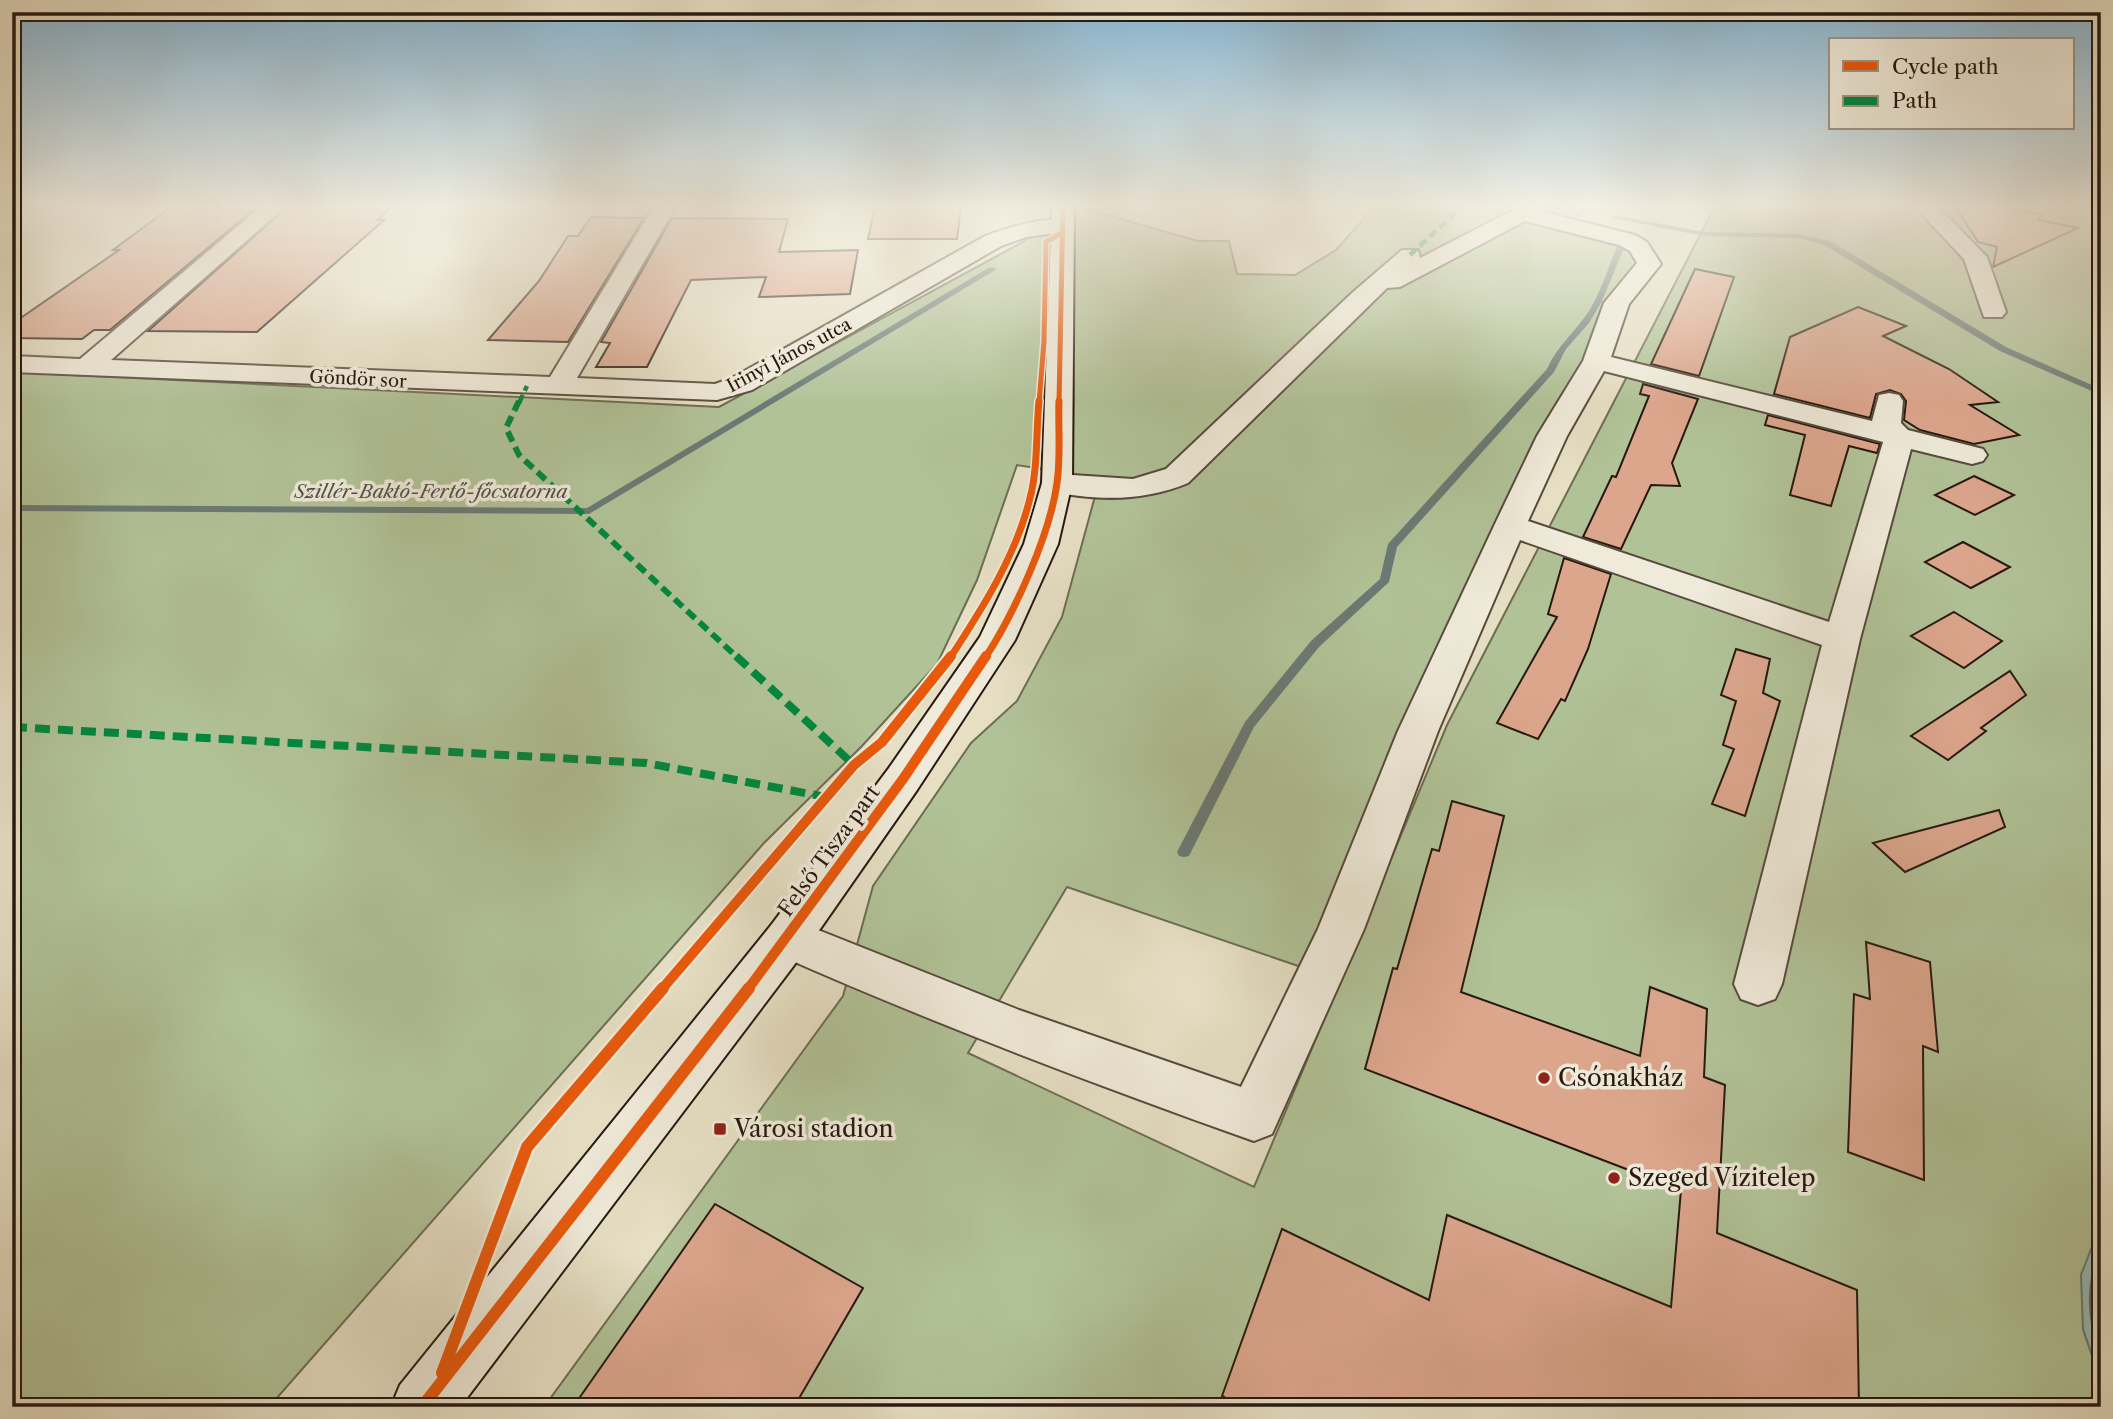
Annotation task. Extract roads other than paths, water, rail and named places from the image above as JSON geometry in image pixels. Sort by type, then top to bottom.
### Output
[{"type":"street","points":[[86,367],[197,272]]},
{"type":"street","points":[[557,388],[626,272]]},
{"type":"street","name":"Irinyi János utca","points":[[704,394],[743,384],[938,272]]},
{"type":"street","name":"Felső Tisza part","points":[[422,1407],[788,938],[903,779],[997,640],[1041,544],[1056,483],[1059,463],[1062,272]]},
{"type":"street","points":[[1056,483],[1130,491],[1156,486],[1177,475],[1390,272]]},
{"type":"street","points":[[1361,298],[1411,272]]},
{"type":"street","points":[[788,938],[1112,1068],[1254,1116],[1341,929],[1418,731],[1510,526],[1552,436],[1595,361],[1617,303],[1642,272]]},
{"type":"street","points":[[1980,272],[1993,312]]},
{"type":"street","points":[[1595,361],[1972,455]]},
{"type":"street","name":"Göndör sor","points":[[12,364],[704,394]]},
{"type":"street","points":[[1889,401],[1886,424],[1899,438]]},
{"type":"street","points":[[1758,984],[1842,639],[1899,438]]},
{"type":"street","points":[[1510,526],[1842,639]]},
{"type":"water","points":[[2101,1232],[2101,1381],[2083,1329],[2081,1275],[2096,1236]]},
{"type":"waterway","name":"Szillér-Baktó-Fertő-főcsatorna","points":[[12,508],[589,511],[988,272]]},
{"type":"waterway","points":[[1184,852],[1249,725],[1315,644],[1385,580],[1392,546],[1551,370],[1563,348],[1586,321],[1611,272]]},
{"type":"waterway","points":[[1876,272],[2003,349],[2101,392]]},
{"type":"place","name":"Csónakház","points":[[1544,1078]]},
{"type":"place","name":"Városi stadion","points":[[720,1129]]},
{"type":"place","name":"Szeged Vízitelep","points":[[1614,1178]]}]
